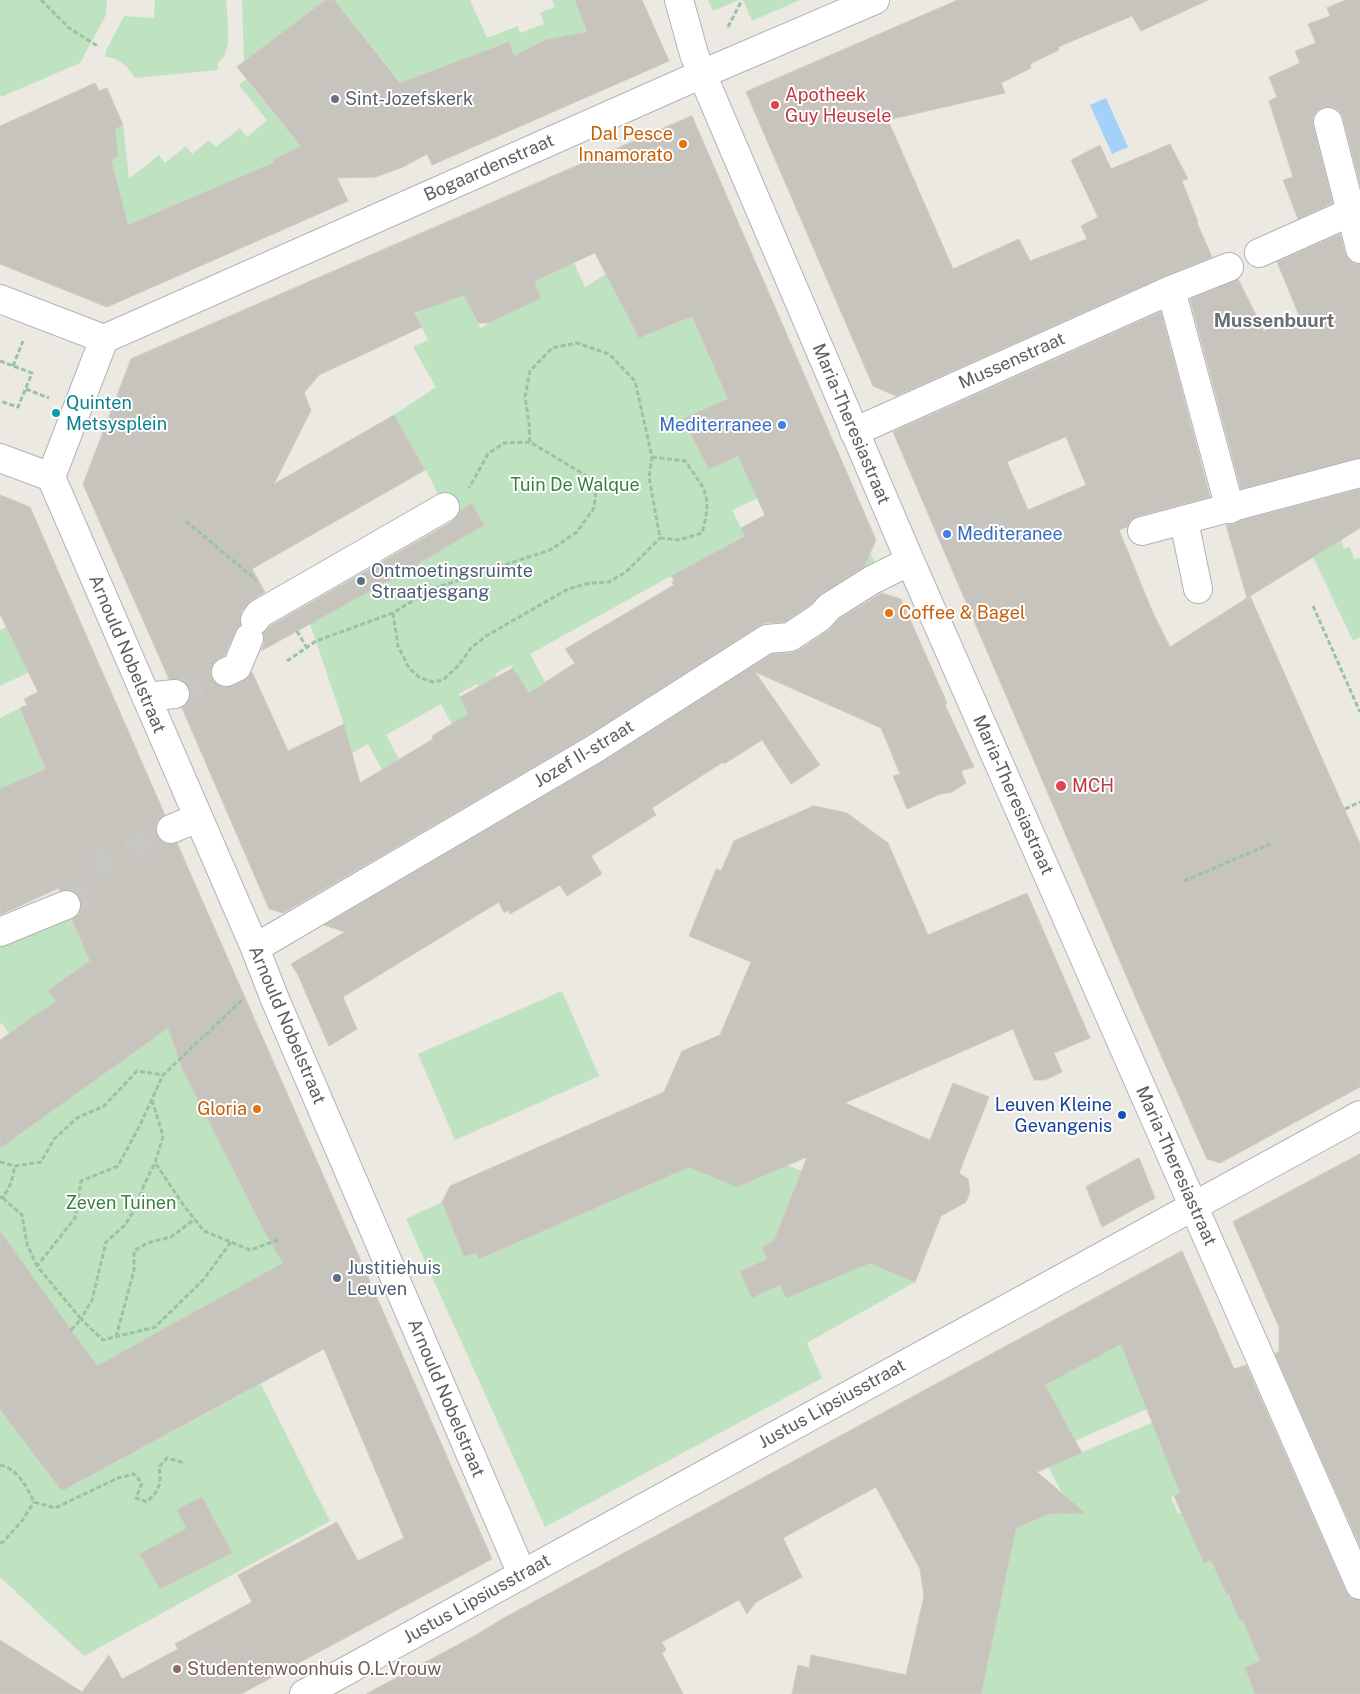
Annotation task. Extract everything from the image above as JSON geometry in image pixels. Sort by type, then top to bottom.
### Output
[{"type":"street","name":"Maria-Theresiastraat","points":[[679,0],[694,54],[702,74],[854,432],[1360,1585]]},
{"type":"street","name":"Bogaardenstraat","points":[[104,339],[702,74],[875,0]]},
{"type":"street","points":[[1328,122],[1360,249]]},
{"type":"street","points":[[1259,253],[1351,212]]},
{"type":"street","name":"Mussenstraat","points":[[854,432],[1171,290],[1228,267]]},
{"type":"street","points":[[1171,290],[1230,509]]},
{"type":"street","points":[[0,299],[104,339],[51,477],[0,458]]},
{"type":"street","points":[[1142,531],[1360,473]]},
{"type":"street","name":"Arnould Nobelstraat","points":[[51,477],[255,948],[274,997],[522,1574]]},
{"type":"street","points":[[226,672],[237,667],[259,614],[445,507]]},
{"type":"street","points":[[1184,521],[1198,589]]},
{"type":"street","name":"Jozef II-straat","points":[[255,948],[596,748],[767,639],[790,636],[820,617],[829,607],[884,572],[910,561]]},
{"type":"street","points":[[146,698],[175,694]]},
{"type":"street","points":[[171,830],[198,818]]},
{"type":"street","points":[[0,932],[66,905]]},
{"type":"street","name":"Justus Lipsiusstraat","points":[[304,1694],[1360,1115]]},
{"type":"path","points":[[41,0],[69,28],[99,47]]},
{"type":"path","points":[[530,442],[530,422],[525,397],[530,371],[552,348],[576,343],[609,354],[636,381],[652,457],[649,477],[660,538]]},
{"type":"path","points":[[0,361],[32,373],[18,408],[0,401]]},
{"type":"path","points":[[287,661],[316,641],[393,613],[432,589],[550,550],[577,532],[594,508],[596,490],[585,475],[530,442],[504,443],[488,454],[470,487],[445,507]]},
{"type":"path","points":[[652,457],[685,461],[705,489],[708,511],[702,533],[679,540],[660,538]]},
{"type":"path","points":[[186,521],[281,601]]},
{"type":"path","points":[[393,613],[398,646],[409,668],[419,677],[433,682],[443,680],[459,664],[471,648],[486,636],[568,589],[590,583],[609,582],[626,572],[660,538]]},
{"type":"path","points":[[1313,606],[1360,712]]},
{"type":"path","points":[[297,631],[307,648]]},
{"type":"path","points":[[1344,809],[1360,802]]},
{"type":"path","points":[[1184,881],[1270,844]]},
{"type":"path","points":[[37,1266],[75,1218],[81,1181],[118,1166],[141,1124],[163,1075],[244,998],[274,997]]},
{"type":"path","points":[[0,1162],[15,1166],[41,1162],[54,1139],[77,1118],[104,1106],[137,1071],[163,1075]]},
{"type":"path","points":[[71,1330],[92,1300],[106,1242],[129,1219],[155,1163],[163,1136],[152,1100]]},
{"type":"path","points":[[155,1163],[204,1231],[250,1250],[278,1240]]},
{"type":"path","points":[[15,1166],[10,1183],[1,1198],[22,1215],[27,1244],[37,1266],[80,1319],[103,1340],[155,1327],[204,1279],[231,1242]]},
{"type":"path","points":[[116,1337],[134,1270],[134,1251],[147,1243],[170,1237],[195,1219]]},
{"type":"path","points":[[0,1465],[6,1467],[24,1482],[34,1502],[54,1508],[118,1478],[134,1474],[142,1483],[136,1498],[148,1502],[156,1493],[161,1479],[159,1467],[167,1458],[185,1463]]},
{"type":"path","points":[[0,1543],[4,1542],[22,1522],[34,1502]]},
{"type":"green space","points":[[0,0],[107,0],[106,15],[80,63],[1,97]]},
{"type":"green space","points":[[155,0],[226,0],[228,43],[223,58],[218,63],[218,70],[135,78],[123,63],[110,57],[105,57],[106,51],[124,16],[154,18]]},
{"type":"green space","points":[[242,0],[326,0],[244,62]]},
{"type":"green space","points":[[334,0],[470,0],[487,38],[518,26],[520,33],[544,24],[540,13],[555,7],[552,0],[575,0],[586,31],[565,40],[520,73],[509,42],[401,83]]},
{"type":"green space","points":[[708,0],[739,0],[713,11]]},
{"type":"green space","points":[[743,0],[800,0],[752,21]]},
{"type":"green space","points":[[246,79],[286,128],[313,119],[304,145],[275,158],[275,162],[174,206],[135,241],[83,172],[118,156],[115,129],[123,125],[129,179],[159,155],[165,163],[186,146],[192,154],[209,140],[216,147],[240,128],[247,137],[267,120],[239,85]]},
{"type":"green space","name":"Tuin De Walque","points":[[574,263],[585,287],[606,274],[639,338],[679,322],[688,306],[728,400],[683,420],[709,469],[749,451],[758,498],[732,510],[745,535],[530,654],[545,682],[528,693],[511,665],[495,674],[511,704],[493,715],[477,684],[459,694],[475,726],[458,736],[441,704],[386,735],[404,769],[387,779],[368,744],[352,753],[310,624],[461,539],[431,480],[394,415],[436,387],[413,347],[428,340],[415,314],[462,291],[480,328],[541,298],[534,282]]},
{"type":"green space","points":[[1341,539],[1344,549],[1350,547],[1354,559],[1360,558],[1360,637],[1353,641],[1313,557]]},
{"type":"green space","points":[[871,554],[876,564],[829,593],[823,583]]},
{"type":"green space","points":[[21,620],[42,666],[0,686],[0,630]]},
{"type":"green space","points":[[20,708],[56,764],[0,789],[0,718]]},
{"type":"green space","points":[[60,891],[82,941],[114,960],[82,966],[49,989],[56,1001],[9,1034],[2,1023],[0,1024],[0,916]]},
{"type":"green space","name":"Zeven Tuinen","points":[[236,979],[183,1070],[262,1228],[329,1191],[347,1229],[97,1366],[0,1231],[0,1148]]},
{"type":"green space","points":[[562,991],[599,1076],[455,1140],[418,1054]]},
{"type":"green space","points":[[787,1165],[802,1171],[774,1241],[762,1247],[834,1243],[915,1282],[807,1343],[822,1378],[545,1527],[406,1219],[442,1202],[464,1255],[476,1253],[479,1259],[689,1167],[737,1186]]},
{"type":"green space","points":[[1131,1329],[1151,1407],[1055,1450],[1061,1461],[1163,1418],[1193,1487],[1171,1497],[1178,1514],[1183,1512],[1204,1563],[1211,1560],[1227,1594],[1229,1594],[1239,1619],[1243,1620],[1253,1643],[1275,1655],[1245,1667],[1266,1694],[981,1694],[1016,1528],[1049,1514],[1068,1513],[1064,1496],[1013,1403],[1075,1440],[1045,1385],[1082,1365]]},
{"type":"green space","points":[[261,1384],[330,1521],[84,1656],[0,1577],[0,1409],[63,1491]]},
{"type":"water","points":[[1106,98],[1128,147],[1112,154],[1090,105]]},
{"type":"building","points":[[326,0],[334,0],[400,83],[509,42],[514,56],[546,40],[587,32],[575,0],[642,0],[669,61],[432,165],[427,154],[403,167],[376,177],[337,178],[348,201],[107,307],[0,264],[0,126],[95,83],[99,91],[107,88],[123,125],[115,129],[118,156],[111,160],[128,225],[275,162],[274,159],[301,146],[237,67]]},
{"type":"building","points":[[958,0],[1208,0],[1141,31],[1132,16],[1058,47],[1059,50],[1030,64],[1031,68],[1001,83],[1005,93],[888,120],[953,269],[1019,239],[1030,261],[1087,239],[1081,226],[1098,217],[1071,160],[1100,145],[1111,169],[1170,144],[1188,179],[1182,181],[1212,257],[1165,276],[896,396],[873,386],[746,92]]},
{"type":"building","points":[[1346,0],[1360,0],[1360,184],[1343,118],[1339,111],[1333,107],[1324,107],[1317,111],[1313,117],[1313,125],[1333,203],[1298,219],[1283,180],[1293,177],[1269,101],[1277,97],[1269,77],[1300,63],[1295,51],[1316,43],[1308,24],[1330,16],[1327,8]]},
{"type":"building","points":[[692,116],[876,540],[864,567],[821,594],[810,605],[785,622],[766,623],[759,626],[588,735],[283,913],[269,909],[182,708],[189,700],[190,692],[188,685],[181,680],[169,679],[83,484],[131,359]],"holes":[[[595,253],[639,338],[692,316],[728,399],[683,419],[709,469],[738,456],[765,515],[741,528],[745,536],[671,576],[674,580],[672,582],[674,585],[565,649],[575,663],[529,693],[513,668],[460,697],[468,714],[432,736],[433,739],[360,783],[344,724],[288,751],[252,672],[243,681],[225,688],[217,684],[212,678],[210,671],[213,663],[225,655],[235,632],[241,625],[242,611],[251,601],[265,592],[252,569],[425,470],[394,415],[274,484],[311,410],[304,393],[319,375],[422,327],[414,313],[464,295],[478,323],[489,323],[541,298],[534,282]]]},
{"type":"building","points":[[1340,234],[1348,259],[1355,264],[1360,264],[1360,458],[1241,489],[1190,299],[1238,279],[1264,331],[1299,315],[1277,262]]},
{"type":"building","points":[[1161,312],[1210,497],[1138,516],[1131,520],[1127,527],[1119,530],[1153,613],[1170,647],[1250,596],[1360,844],[1360,1087],[1220,1163],[1207,1159],[1137,1001],[893,432]],"holes":[[[1066,437],[1086,485],[1028,510],[1007,462]]]},
{"type":"building","points":[[1360,489],[1360,528],[1247,598],[1226,525]]},
{"type":"building","points":[[0,495],[30,507],[165,815],[158,820],[156,826],[157,835],[162,842],[168,844],[177,843],[492,1559],[241,1694],[0,1694],[0,1640],[82,1692],[109,1655],[122,1679],[178,1649],[175,1644],[252,1602],[238,1575],[337,1522],[358,1561],[404,1538],[324,1349],[62,1491],[0,1409],[0,1231],[97,1366],[283,1263],[261,1225],[183,1070],[168,1028],[0,1148],[0,1040],[56,1001],[48,990],[90,961],[72,919],[79,914],[81,907],[80,899],[75,892],[68,890],[60,891],[59,888],[0,915],[0,789],[46,769],[20,708],[27,705],[24,699],[38,692],[0,614]]},
{"type":"building","name":"Ontmoetingsruimte Straatjesgang","points":[[472,504],[484,525],[399,575],[261,651],[264,644],[263,633],[270,626],[453,521],[460,511]]},
{"type":"building","points":[[882,593],[901,599],[947,703],[945,705],[974,767],[961,771],[966,783],[952,792],[940,794],[907,809],[893,776],[900,774],[881,728],[755,672],[820,765],[791,784],[762,740],[724,764],[723,762],[652,808],[656,815],[591,856],[602,874],[567,896],[560,885],[510,914],[508,910],[504,913],[499,902],[343,997],[357,1029],[329,1046],[298,975],[291,964],[345,932],[324,925],[604,761],[772,654],[791,653],[799,650],[829,630],[839,619]]},
{"type":"building","points":[[814,806],[847,813],[888,843],[928,935],[1027,893],[1090,1038],[1054,1053],[1062,1072],[1045,1080],[1034,1080],[1013,1029],[845,1103],[930,1140],[953,1083],[989,1097],[959,1173],[968,1179],[970,1192],[966,1202],[941,1216],[915,1282],[870,1263],[786,1298],[780,1285],[752,1298],[740,1271],[768,1259],[762,1247],[774,1241],[807,1157],[737,1187],[689,1167],[479,1259],[476,1253],[464,1256],[442,1202],[450,1186],[664,1092],[682,1051],[720,1035],[751,962],[689,936],[716,869],[721,871],[734,841]]},
{"type":"building","points":[[1360,1154],[1360,1546],[1275,1354],[1279,1352],[1279,1327],[1233,1222]]},
{"type":"building","points":[[1139,1158],[1155,1198],[1102,1227],[1086,1187]]},
{"type":"building","points":[[1182,1251],[1234,1369],[1246,1365],[1346,1591],[1351,1598],[1360,1600],[1360,1694],[1255,1694],[1245,1667],[1260,1661],[1243,1620],[1239,1620],[1229,1594],[1227,1595],[1211,1560],[1204,1563],[1174,1496],[1180,1493],[1121,1344],[1045,1385],[1082,1453],[1037,1472],[1085,1513],[1049,1514],[1016,1528],[981,1694],[792,1694],[798,1665],[809,1668],[811,1655],[906,1675],[924,1596],[920,1569],[876,1487],[783,1538],[802,1577],[756,1602],[747,1614],[739,1600],[662,1642],[666,1650],[662,1653],[683,1694],[366,1694],[502,1619]]},
{"type":"building","points":[[202,1497],[232,1553],[160,1589],[140,1554],[187,1528],[177,1510]]},
{"type":"tunnel","points":[[175,694],[226,672]]},
{"type":"tunnel","points":[[66,905],[79,895],[89,878],[105,860],[171,829]]},
{"type":"place","name":"Sint-Jozefskerk","points":[[335,99]]},
{"type":"place","name":"Apotheek Guy Heusele","points":[[775,105]]},
{"type":"place","name":"Dal Pesce Innamorato","points":[[683,144]]},
{"type":"place","name":"Quinten Metsysplein","points":[[56,413]]},
{"type":"place","name":"Mediterranee","points":[[782,425]]},
{"type":"place","name":"Mediteranee","points":[[947,534]]},
{"type":"place","name":"Ontmoetingsruimte Straatjesgang","points":[[361,581]]},
{"type":"place","name":"Coffee & Bagel","points":[[889,613]]},
{"type":"place","name":"MCH","points":[[1061,786]]},
{"type":"place","name":"Gloria","points":[[257,1109]]},
{"type":"place","name":"Leuven Kleine Gevangenis","points":[[1122,1115]]},
{"type":"place","name":"Justitiehuis Leuven","points":[[337,1278]]},
{"type":"place","name":"Studentenwoonhuis O.L.Vrouw","points":[[177,1669]]},
{"type":"district","name":"Mussenbuurt","points":[[1274,321]]}]
